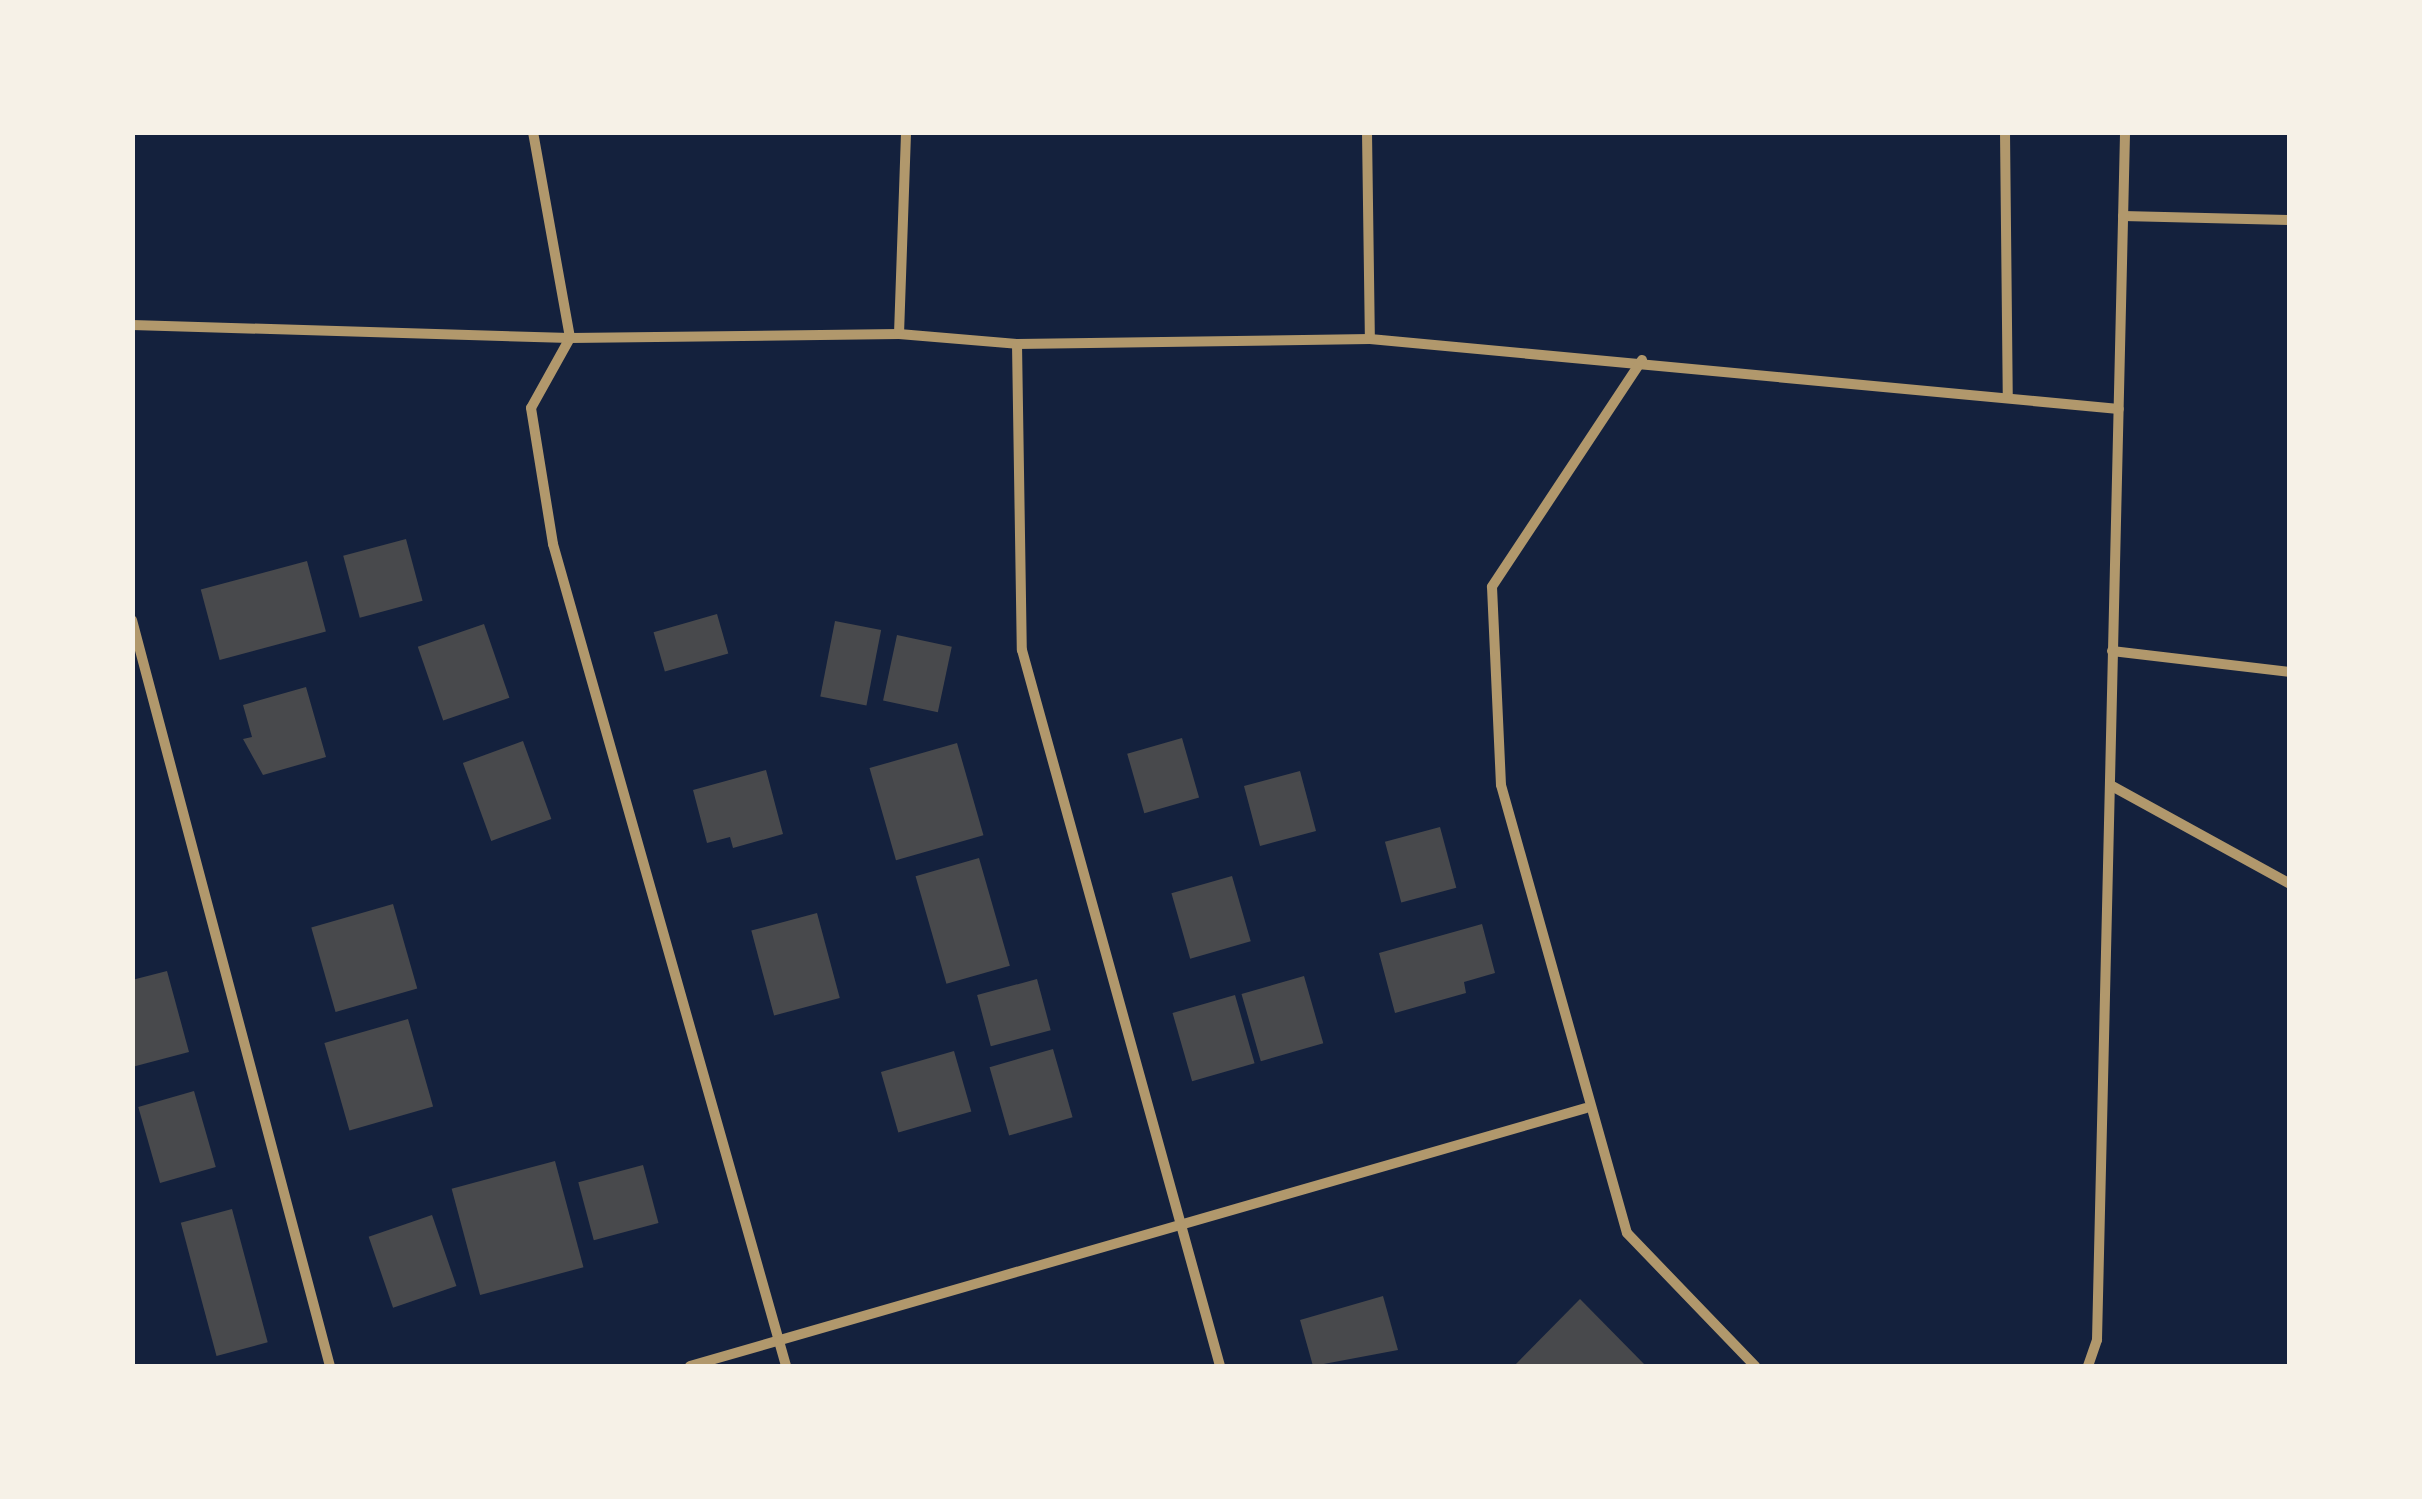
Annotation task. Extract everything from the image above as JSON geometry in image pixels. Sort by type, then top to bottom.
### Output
[{"type":"street","points":[[533,132],[570,338],[531,408],[553,544],[786,1366]]},
{"type":"street","points":[[899,334],[906,132]]},
{"type":"street","points":[[1367,132],[1370,340]]},
{"type":"street","points":[[2005,132],[2008,398]]},
{"type":"street","points":[[2088,1366],[2097,1340],[2124,132]]},
{"type":"street","points":[[2123,216],[2290,220]]},
{"type":"street","points":[[132,325],[570,338],[899,334],[1017,344],[1370,340],[1642,360],[2119,409]]},
{"type":"street","points":[[1017,344],[1022,650],[1178,1231],[1220,1366]]},
{"type":"street","points":[[1642,360],[1492,587],[1500,785],[1586,1108],[1628,1233],[1755,1366]]},
{"type":"street","points":[[132,620],[330,1366]]},
{"type":"street","points":[[2112,651],[2290,672]]},
{"type":"street","points":[[2112,786],[2290,884]]},
{"type":"street","points":[[690,1366],[1178,1231],[1586,1108]]},
{"type":"building","points":[[406,539],[423,601],[360,618],[343,556]]},
{"type":"building","points":[[307,561],[326,632],[220,660],[201,589]]},
{"type":"building","points":[[717,614],[728,653],[665,672],[654,632]]},
{"type":"building","points":[[835,621],[881,630],[866,706],[820,697]]},
{"type":"building","points":[[484,624],[509,698],[443,721],[418,647]]},
{"type":"building","points":[[897,635],[952,647],[938,712],[883,701]]},
{"type":"building","points":[[306,687],[326,757],[263,775],[243,739],[252,737],[243,705]]},
{"type":"building","points":[[1182,738],[1199,798],[1144,813],[1127,754]]},
{"type":"building","points":[[523,741],[551,819],[491,841],[463,763]]},
{"type":"building","points":[[957,743],[983,835],[896,860],[870,768]]},
{"type":"building","points":[[766,770],[783,834],[733,848],[730,837],[707,843],[693,790]]},
{"type":"building","points":[[1300,771],[1316,831],[1260,846],[1244,786]]},
{"type":"building","points":[[1440,827],[1456,888],[1401,903],[1385,842]]},
{"type":"building","points":[[979,858],[1010,966],[946,984],[916,876]]},
{"type":"building","points":[[1232,876],[1251,941],[1190,959],[1171,893]]},
{"type":"building","points":[[393,904],[417,989],[336,1012],[311,927]]},
{"type":"building","points":[[817,913],[840,998],[774,1016],[751,931]]},
{"type":"building","points":[[1482,924],[1495,973],[1464,982],[1466,993],[1395,1013],[1379,953]]},
{"type":"building","points":[[167,971],[189,1052],[132,1067],[132,980]]},
{"type":"building","points":[[1304,976],[1323,1043],[1261,1061],[1242,994]]},
{"type":"building","points":[[1037,979],[1051,1030],[991,1046],[977,995]]},
{"type":"building","points":[[1235,995],[1255,1063],[1192,1081],[1173,1013]]},
{"type":"building","points":[[408,1019],[433,1106],[349,1130],[324,1043]]},
{"type":"building","points":[[1053,1049],[1073,1117],[1009,1135],[990,1067]]},
{"type":"building","points":[[954,1051],[971,1112],[898,1133],[881,1072]]},
{"type":"building","points":[[194,1091],[216,1167],[160,1183],[138,1107]]},
{"type":"building","points":[[555,1161],[583,1267],[480,1295],[452,1189]]},
{"type":"building","points":[[643,1165],[659,1223],[594,1240],[578,1182]]},
{"type":"building","points":[[232,1209],[268,1342],[217,1356],[181,1223]]},
{"type":"building","points":[[432,1215],[456,1286],[393,1308],[369,1237]]},
{"type":"building","points":[[1383,1296],[1398,1350],[1313,1366],[1300,1320]]},
{"type":"building","points":[[1580,1299],[1646,1366],[1514,1366]]}]
